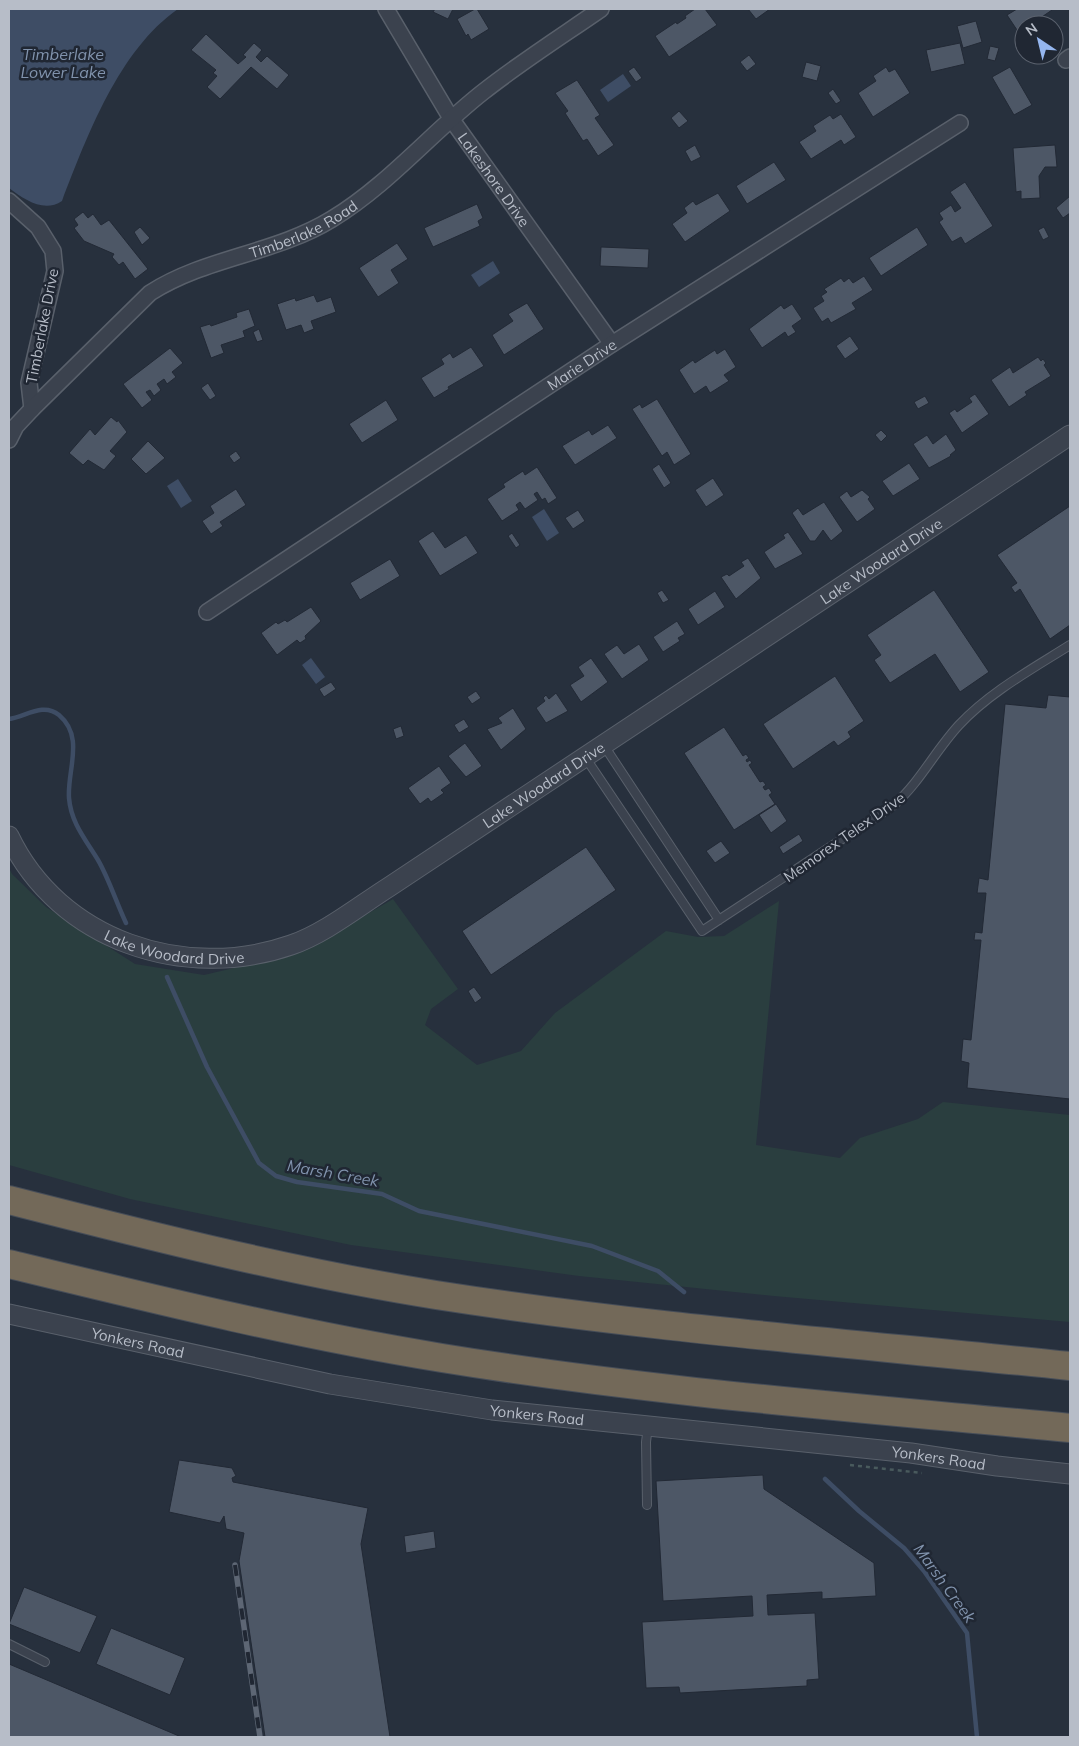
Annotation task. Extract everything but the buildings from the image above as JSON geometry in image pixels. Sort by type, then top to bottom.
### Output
[{"type":"highway","points":[[9,1200],[257,1261],[437,1295],[664,1326],[1070,1366]]},
{"type":"highway","points":[[9,1264],[234,1319],[446,1358],[658,1388],[1070,1428]]},
{"type":"street","name":"Lakeshore Drive","points":[[386,9],[452,120],[612,344]]},
{"type":"street","name":"Timberlake Road","points":[[9,440],[16,426],[32,409],[150,293],[172,279],[194,270],[292,240],[332,219],[367,194],[482,92],[601,9]]},
{"type":"street","name":"Marie Drive","points":[[208,612],[612,344],[960,123]]},
{"type":"street","name":"Timberlake Drive","points":[[9,201],[38,227],[53,251],[55,271],[29,383],[32,409]]},
{"type":"street","name":"Lake Woodard Drive","points":[[9,836],[28,867],[46,888],[80,919],[99,931],[162,954],[201,959],[244,957],[294,944],[314,934],[389,887],[1070,435]]},
{"type":"street","name":"Yonkers Road","points":[[9,1314],[228,1363],[373,1392],[492,1410],[901,1452],[1070,1474]]},
{"type":"lane","name":"Memorex Telex Drive","points":[[585,756],[702,931],[894,805],[912,789],[958,726],[983,702],[1070,644]]},
{"type":"lane","points":[[603,744],[719,920]]},
{"type":"lane","points":[[647,1505],[646,1451],[648,1426]]},
{"type":"lane","points":[[9,1644],[46,1662]]},
{"type":"green space","points":[[9,868],[12,874],[46,907],[135,964],[204,975],[302,952],[393,899],[458,989],[431,1009],[425,1025],[477,1065],[521,1051],[555,1013],[666,931],[698,937],[724,936],[779,901],[756,1145],[840,1158],[860,1138],[918,1119],[943,1102],[1070,1115],[1070,1322],[774,1296],[579,1276],[351,1245],[130,1199],[9,1165]]},
{"type":"water","name":"Timberlake Lower Lake","points":[[9,9],[178,9],[157,26],[138,47],[122,71],[94,122],[62,201],[48,206],[28,201],[9,188]]},
{"type":"water","points":[[623,74],[631,86],[608,102],[600,90]]},
{"type":"water","points":[[493,261],[500,273],[479,287],[471,275]]},
{"type":"water","points":[[178,479],[192,501],[181,508],[167,486]]},
{"type":"water","points":[[544,509],[559,533],[547,541],[532,517]]},
{"type":"water","points":[[311,658],[325,677],[316,684],[302,665]]},
{"type":"waterway","name":"Marsh Creek","points":[[9,719],[34,711],[47,710],[59,715],[67,724],[73,744],[69,787],[70,807],[80,831],[102,867],[126,923]]},
{"type":"waterway","name":"Marsh Creek","points":[[167,977],[207,1067],[259,1163],[276,1176],[297,1182],[382,1194],[419,1211],[592,1246],[658,1271],[684,1292]]},
{"type":"waterway","name":"Marsh Creek","points":[[825,1479],[859,1511],[904,1548],[924,1571],[967,1633],[977,1737]]},
{"type":"railway","points":[[235,1565],[260,1737]]}]
